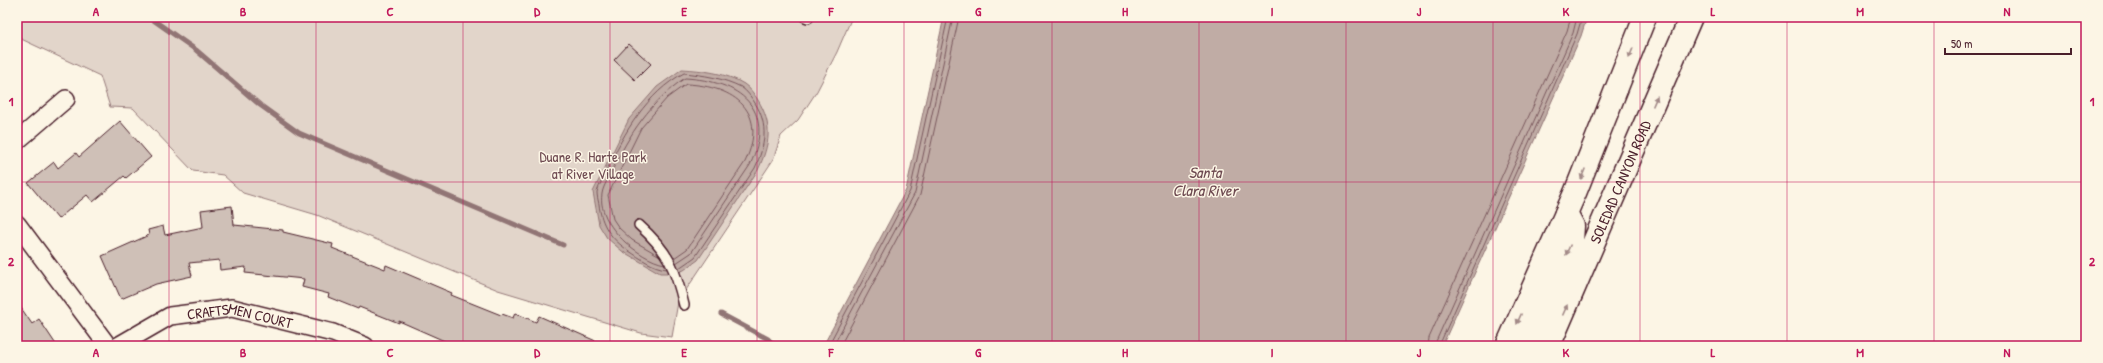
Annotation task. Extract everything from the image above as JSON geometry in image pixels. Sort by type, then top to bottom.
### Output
[{"type":"main road","points":[[1507,346],[1566,213],[1645,17]]},
{"type":"main road","name":"SOLEDAD CANYON ROAD","points":[[1549,346],[1691,17]]},
{"type":"main road","points":[[1526,346],[1572,240],[1573,226],[1566,213]]},
{"type":"street","points":[[17,141],[66,99]]},
{"type":"street","points":[[17,224],[108,346]]},
{"type":"street","name":"CRAFTSMEN COURT","points":[[118,346],[170,316],[232,308],[333,333],[365,346]]},
{"type":"lane","points":[[639,225],[663,249],[679,284],[684,305]]},
{"type":"green space","name":"Duane R. Harte Park at River Village","points":[[17,17],[852,17],[837,52],[817,91],[798,120],[781,136],[773,160],[678,302],[672,337],[641,333],[498,290],[317,215],[243,193],[223,175],[193,171],[133,108],[110,107],[100,76],[17,37]]},
{"type":"water","name":"Santa Clara River","points":[[944,17],[1587,17],[1581,36],[1442,346],[823,346],[906,190]]},
{"type":"water","points":[[682,69],[705,71],[730,77],[746,86],[752,91],[763,109],[768,126],[768,135],[765,152],[758,170],[698,260],[684,270],[676,273],[660,273],[622,251],[607,238],[599,225],[593,192],[629,119],[657,87]]},
{"type":"building","points":[[629,44],[651,64],[635,80],[614,60]]},
{"type":"building","points":[[120,121],[151,157],[126,178],[124,176],[93,202],[87,195],[58,219],[28,183],[54,162],[58,168],[76,153],[79,157]]},
{"type":"building","points":[[232,206],[234,225],[283,230],[283,232],[333,244],[332,248],[385,269],[386,265],[452,293],[451,295],[501,315],[502,314],[513,318],[515,313],[536,322],[539,316],[607,346],[456,346],[399,321],[399,323],[359,307],[358,309],[328,297],[329,294],[302,287],[304,279],[245,273],[246,267],[220,270],[219,260],[189,263],[192,276],[156,284],[121,299],[102,256],[149,235],[148,230],[163,226],[165,235],[203,227],[201,210]]},
{"type":"building","points":[[17,302],[32,324],[39,319],[57,346],[17,346]]},
{"type":"waterway","points":[[149,17],[196,50],[260,105],[299,133],[563,245]]},
{"type":"waterway","points":[[721,314],[768,339],[775,346]]}]
